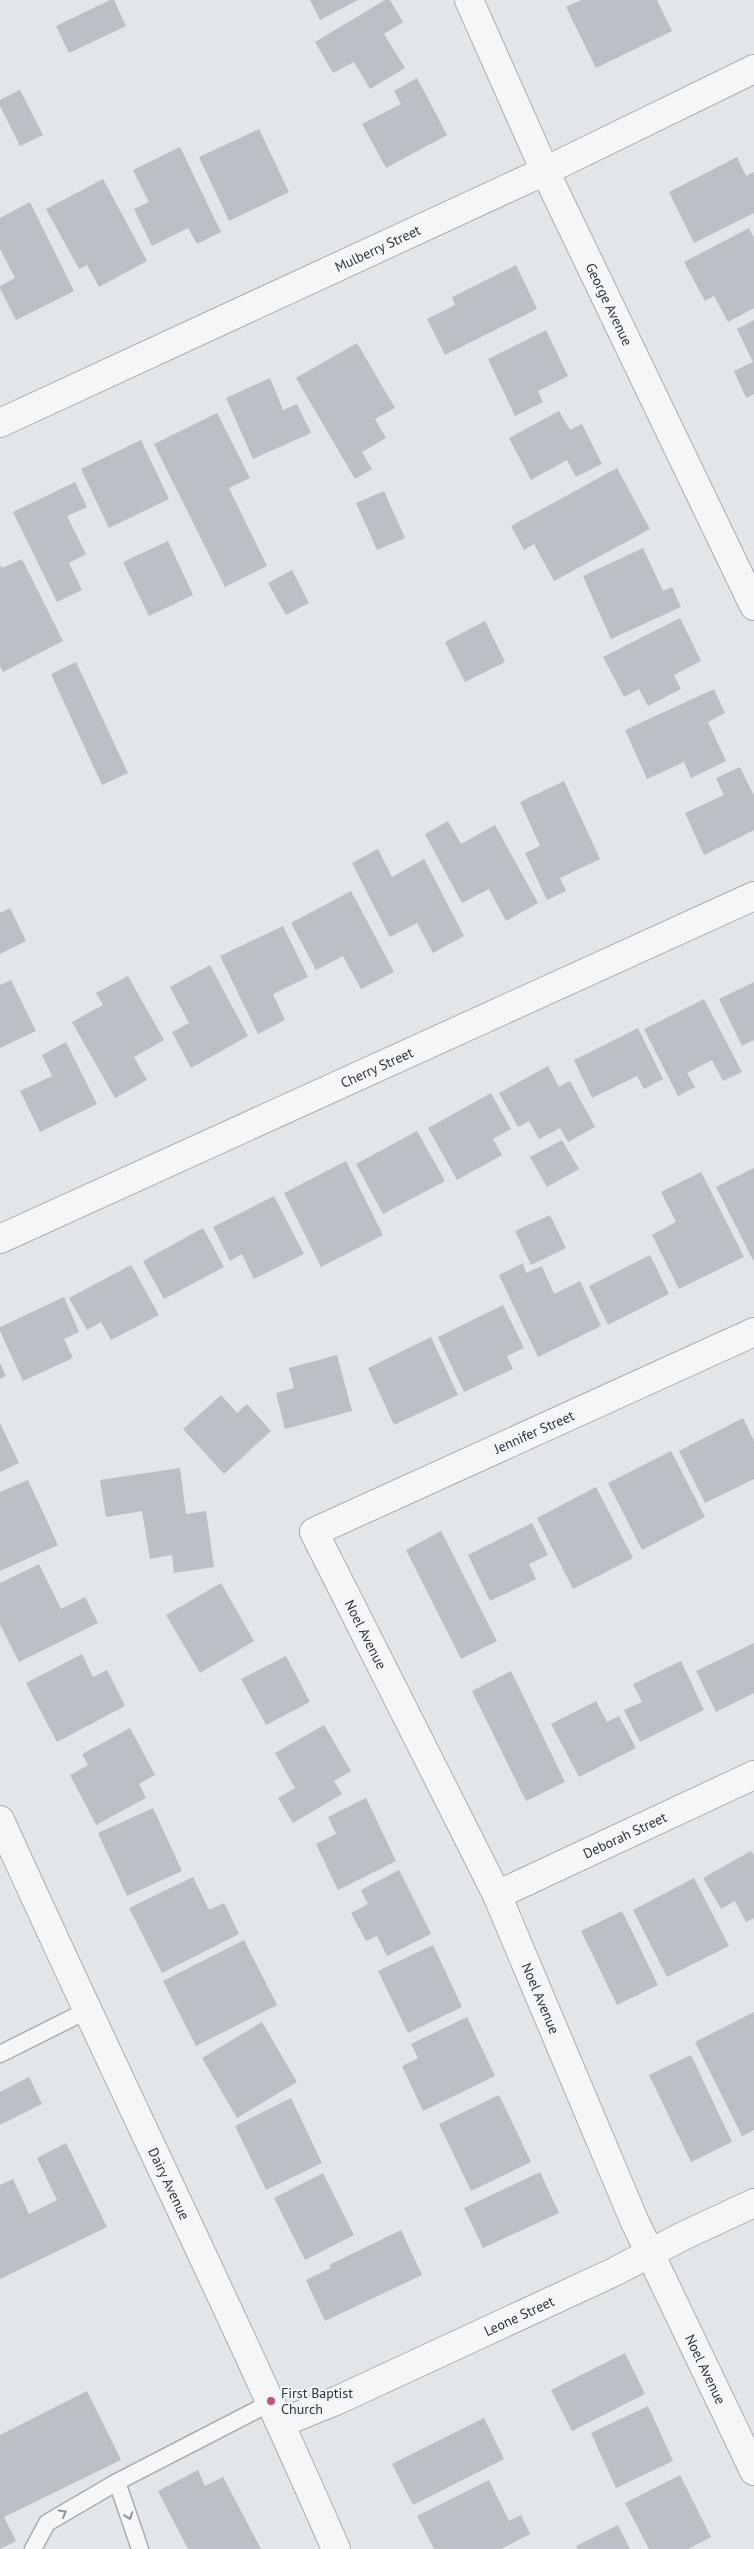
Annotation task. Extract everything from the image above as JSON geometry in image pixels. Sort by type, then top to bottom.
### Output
[{"type":"street","name":"George Avenue","points":[[469,0],[546,171],[754,606]]},
{"type":"street","name":"Mulberry Street","points":[[0,423],[89,380],[546,171],[754,69]]},
{"type":"street","name":"Cherry Street","points":[[0,1239],[754,896]]},
{"type":"street","name":"Jennifer Street","points":[[314,1532],[754,1332]]},
{"type":"street","name":"Noel Avenue","points":[[314,1532],[497,1895],[634,2220],[754,2471]]},
{"type":"street","name":"Deborah Street","points":[[497,1895],[754,1775]]},
{"type":"street","name":"Dairy Avenue","points":[[0,1820],[86,2011],[276,2413],[336,2549]]},
{"type":"street","name":"Leone Street","points":[[276,2413],[400,2372],[614,2272],[683,2236],[754,2203]]},
{"type":"lane","points":[[0,2054],[86,2011]]},
{"type":"lane","points":[[33,2549],[47,2522],[117,2482],[276,2413]]},
{"type":"lane","points":[[117,2482],[140,2549]]},
{"type":"building","points":[[110,0],[114,0],[126,26],[69,53],[56,26]]},
{"type":"building","points":[[310,0],[358,0],[320,20]]},
{"type":"building","points":[[385,0],[390,0],[403,22],[384,34],[405,68],[370,89],[354,62],[333,73],[315,42]]},
{"type":"building","points":[[581,0],[657,0],[672,31],[596,68],[566,7]]},
{"type":"building","points":[[417,78],[447,135],[386,168],[362,124],[401,104],[394,91]]},
{"type":"building","points":[[20,90],[43,135],[20,146],[0,106],[0,100]]},
{"type":"building","points":[[259,129],[289,192],[229,221],[199,157]]},
{"type":"building","points":[[180,147],[221,232],[197,244],[188,228],[152,246],[134,209],[149,202],[133,170]]},
{"type":"building","points":[[737,157],[746,176],[754,172],[754,213],[694,243],[669,192]]},
{"type":"building","points":[[103,179],[147,261],[99,287],[87,265],[79,269],[46,209]]},
{"type":"building","points":[[30,202],[74,291],[16,320],[0,288],[0,286],[15,278],[0,249],[0,218]]},
{"type":"building","points":[[749,228],[754,238],[754,308],[728,322],[714,296],[705,301],[684,262]]},
{"type":"building","points":[[516,265],[537,309],[445,355],[427,319],[455,305],[452,297]]},
{"type":"building","points":[[754,320],[754,394],[746,398],[734,371],[753,362],[737,329]]},
{"type":"building","points":[[546,330],[568,376],[538,391],[543,402],[515,416],[488,359]]},
{"type":"building","points":[[357,343],[395,408],[375,419],[386,438],[362,452],[372,469],[355,479],[296,378]]},
{"type":"building","points":[[270,378],[283,410],[297,404],[311,433],[253,459],[226,398]]},
{"type":"building","points":[[559,411],[570,430],[582,424],[602,464],[576,477],[567,460],[531,480],[509,438]]},
{"type":"building","points":[[217,413],[250,478],[229,488],[267,566],[225,587],[154,444]]},
{"type":"building","points":[[141,440],[169,499],[109,528],[81,469]]},
{"type":"building","points":[[617,468],[650,529],[554,581],[534,544],[524,550],[511,526]]},
{"type":"building","points":[[75,482],[87,507],[67,516],[86,554],[69,563],[82,590],[57,602],[13,512]]},
{"type":"building","points":[[384,491],[405,538],[377,550],[356,503]]},
{"type":"building","points":[[168,541],[193,595],[149,616],[123,562]]},
{"type":"building","points":[[643,548],[663,591],[672,587],[681,607],[611,639],[583,576]]},
{"type":"building","points":[[22,559],[63,641],[3,672],[0,666],[0,565],[2,568]]},
{"type":"building","points":[[292,570],[309,603],[286,615],[268,583]]},
{"type":"building","points":[[680,618],[701,661],[674,675],[681,689],[648,706],[639,689],[624,697],[603,657]]},
{"type":"building","points":[[485,621],[505,662],[465,682],[445,642]]},
{"type":"building","points":[[76,662],[128,773],[102,785],[51,674]]},
{"type":"building","points":[[714,689],[725,713],[708,722],[726,761],[691,778],[684,762],[647,779],[625,730]]},
{"type":"building","points":[[740,767],[754,796],[754,830],[704,855],[685,813],[724,795],[716,778]]},
{"type":"building","points":[[564,781],[600,859],[560,878],[566,891],[547,900],[525,853],[540,846],[520,802]]},
{"type":"building","points":[[448,821],[461,844],[495,825],[538,903],[506,921],[489,889],[462,903],[425,834]]},
{"type":"building","points":[[378,849],[392,877],[424,859],[464,936],[433,953],[417,923],[390,937],[352,863]]},
{"type":"building","points":[[351,891],[394,972],[361,989],[343,956],[316,970],[291,923]]},
{"type":"building","points":[[10,908],[26,941],[0,954],[0,913]]},
{"type":"building","points":[[283,926],[308,977],[273,994],[285,1020],[258,1034],[220,956]]},
{"type":"building","points":[[210,965],[248,1036],[191,1068],[172,1032],[189,1023],[170,987]]},
{"type":"building","points":[[128,976],[164,1040],[134,1057],[147,1080],[115,1098],[72,1022],[103,1005],[96,993]]},
{"type":"building","points":[[11,980],[36,1031],[0,1048],[0,985]]},
{"type":"building","points":[[754,982],[754,1040],[742,1046],[719,999]]},
{"type":"building","points":[[704,999],[742,1072],[723,1081],[712,1060],[687,1073],[695,1087],[678,1096],[644,1029]]},
{"type":"building","points":[[638,1028],[663,1079],[644,1089],[637,1076],[592,1098],[574,1060]]},
{"type":"building","points":[[66,1042],[97,1104],[40,1132],[20,1091],[52,1076],[42,1055]]},
{"type":"building","points":[[548,1066],[559,1087],[570,1081],[595,1127],[568,1142],[560,1128],[539,1139],[529,1121],[518,1127],[499,1093]]},
{"type":"building","points":[[491,1093],[511,1129],[493,1139],[502,1155],[457,1180],[428,1128]]},
{"type":"building","points":[[417,1131],[445,1181],[383,1214],[356,1164]]},
{"type":"building","points":[[562,1140],[579,1169],[547,1187],[530,1157]]},
{"type":"building","points":[[346,1161],[383,1235],[321,1267],[284,1193]]},
{"type":"building","points":[[754,1168],[754,1262],[716,1187]]},
{"type":"building","points":[[701,1172],[744,1257],[679,1289],[652,1235],[676,1222],[661,1192]]},
{"type":"building","points":[[274,1196],[304,1254],[254,1279],[242,1254],[230,1261],[213,1227]]},
{"type":"building","points":[[550,1215],[566,1248],[531,1265],[515,1231]]},
{"type":"building","points":[[203,1228],[224,1267],[164,1299],[143,1261]]},
{"type":"building","points":[[650,1255],[669,1294],[608,1325],[589,1286]]},
{"type":"building","points":[[523,1263],[526,1273],[542,1266],[554,1294],[580,1281],[601,1326],[538,1357],[499,1275]]},
{"type":"building","points":[[131,1265],[159,1315],[111,1340],[101,1322],[87,1330],[69,1298]]},
{"type":"building","points":[[64,1297],[79,1332],[64,1339],[73,1358],[23,1381],[0,1331],[0,1327]]},
{"type":"building","points":[[503,1305],[524,1348],[507,1356],[513,1369],[464,1392],[438,1337]]},
{"type":"building","points":[[431,1337],[458,1395],[394,1425],[368,1368]]},
{"type":"building","points":[[337,1355],[352,1411],[285,1429],[276,1393],[294,1388],[289,1368]]},
{"type":"building","points":[[0,1363],[6,1376],[0,1379]]},
{"type":"building","points":[[221,1395],[237,1413],[247,1404],[271,1431],[224,1474],[183,1429]]},
{"type":"building","points":[[743,1418],[754,1441],[754,1479],[705,1503],[679,1451]]},
{"type":"building","points":[[0,1423],[19,1463],[0,1472]]},
{"type":"building","points":[[671,1451],[705,1517],[642,1550],[608,1483]]},
{"type":"building","points":[[180,1468],[186,1514],[206,1511],[214,1567],[174,1573],[172,1555],[150,1559],[142,1511],[106,1517],[100,1480]]},
{"type":"building","points":[[28,1480],[58,1545],[0,1571],[0,1492]]},
{"type":"building","points":[[596,1487],[633,1558],[573,1589],[537,1518]]},
{"type":"building","points":[[532,1523],[548,1555],[529,1564],[536,1579],[490,1601],[468,1555]]},
{"type":"building","points":[[441,1531],[497,1641],[461,1659],[406,1550]]},
{"type":"building","points":[[39,1564],[61,1609],[85,1597],[98,1623],[19,1662],[0,1624],[0,1583]]},
{"type":"building","points":[[221,1583],[254,1641],[200,1673],[166,1615]]},
{"type":"building","points":[[754,1643],[754,1693],[716,1712],[696,1671]]},
{"type":"building","points":[[82,1654],[93,1677],[107,1670],[125,1706],[57,1742],[26,1683]]},
{"type":"building","points":[[286,1656],[310,1702],[266,1725],[241,1679]]},
{"type":"building","points":[[681,1661],[704,1710],[640,1742],[624,1710],[642,1702],[633,1684]]},
{"type":"building","points":[[511,1671],[565,1782],[526,1801],[472,1691]]},
{"type":"building","points":[[596,1701],[607,1722],[619,1716],[636,1748],[579,1777],[551,1724]]},
{"type":"building","points":[[324,1725],[351,1771],[334,1781],[342,1794],[293,1823],[278,1798],[295,1788],[275,1753]]},
{"type":"building","points":[[130,1728],[155,1775],[139,1784],[146,1798],[96,1825],[70,1775],[88,1765],[82,1754]]},
{"type":"building","points":[[366,1798],[396,1861],[338,1890],[316,1844],[336,1834],[328,1817]]},
{"type":"building","points":[[153,1808],[182,1871],[127,1896],[98,1833]]},
{"type":"building","points":[[751,1851],[754,1855],[754,1918],[746,1922],[735,1901],[721,1909],[703,1878]]},
{"type":"building","points":[[399,1870],[431,1934],[387,1956],[377,1936],[366,1941],[351,1913],[368,1904],[361,1890]]},
{"type":"building","points":[[193,1877],[209,1910],[224,1903],[239,1934],[162,1973],[129,1908]]},
{"type":"building","points":[[694,1878],[729,1946],[667,1977],[633,1910]]},
{"type":"building","points":[[622,1911],[658,1985],[617,2005],[581,1931]]},
{"type":"building","points":[[244,1940],[277,2005],[196,2046],[163,1981]]},
{"type":"building","points":[[433,1945],[462,2007],[408,2033],[378,1971]]},
{"type":"building","points":[[754,2012],[754,2130],[742,2136],[695,2042]]},
{"type":"building","points":[[467,2017],[495,2076],[423,2111],[402,2066],[418,2058],[411,2044]]},
{"type":"building","points":[[262,2022],[297,2082],[237,2118],[202,2058]]},
{"type":"building","points":[[691,2055],[732,2142],[691,2162],[649,2075]]},
{"type":"building","points":[[29,2077],[42,2104],[0,2125],[0,2092]]},
{"type":"building","points":[[499,2095],[531,2162],[471,2191],[439,2124]]},
{"type":"building","points":[[291,2098],[322,2163],[266,2190],[235,2126]]},
{"type":"building","points":[[66,2143],[107,2227],[0,2279],[0,2185],[13,2179],[29,2214],[57,2200],[37,2158]]},
{"type":"building","points":[[540,2172],[559,2213],[483,2248],[464,2208]]},
{"type":"building","points":[[323,2173],[354,2235],[305,2260],[274,2198]]},
{"type":"building","points":[[401,2230],[422,2275],[325,2321],[306,2280],[331,2268],[329,2265]]},
{"type":"building","points":[[625,2353],[645,2394],[572,2431],[551,2390]]},
{"type":"building","points":[[87,2391],[121,2460],[4,2517],[16,2541],[0,2549],[0,2435]]},
{"type":"building","points":[[648,2406],[673,2461],[616,2488],[591,2433]]},
{"type":"building","points":[[484,2418],[504,2459],[413,2505],[392,2464]]},
{"type":"building","points":[[198,2470],[205,2486],[223,2477],[261,2549],[188,2549],[158,2491]]},
{"type":"building","points":[[680,2475],[711,2537],[688,2549],[649,2549],[625,2503]]},
{"type":"building","points":[[489,2480],[509,2521],[521,2515],[530,2534],[501,2549],[434,2549],[417,2516]]},
{"type":"building","points":[[618,2525],[630,2549],[578,2549],[576,2546]]},
{"type":"place","name":"First Baptist Church","points":[[271,2401]]}]
